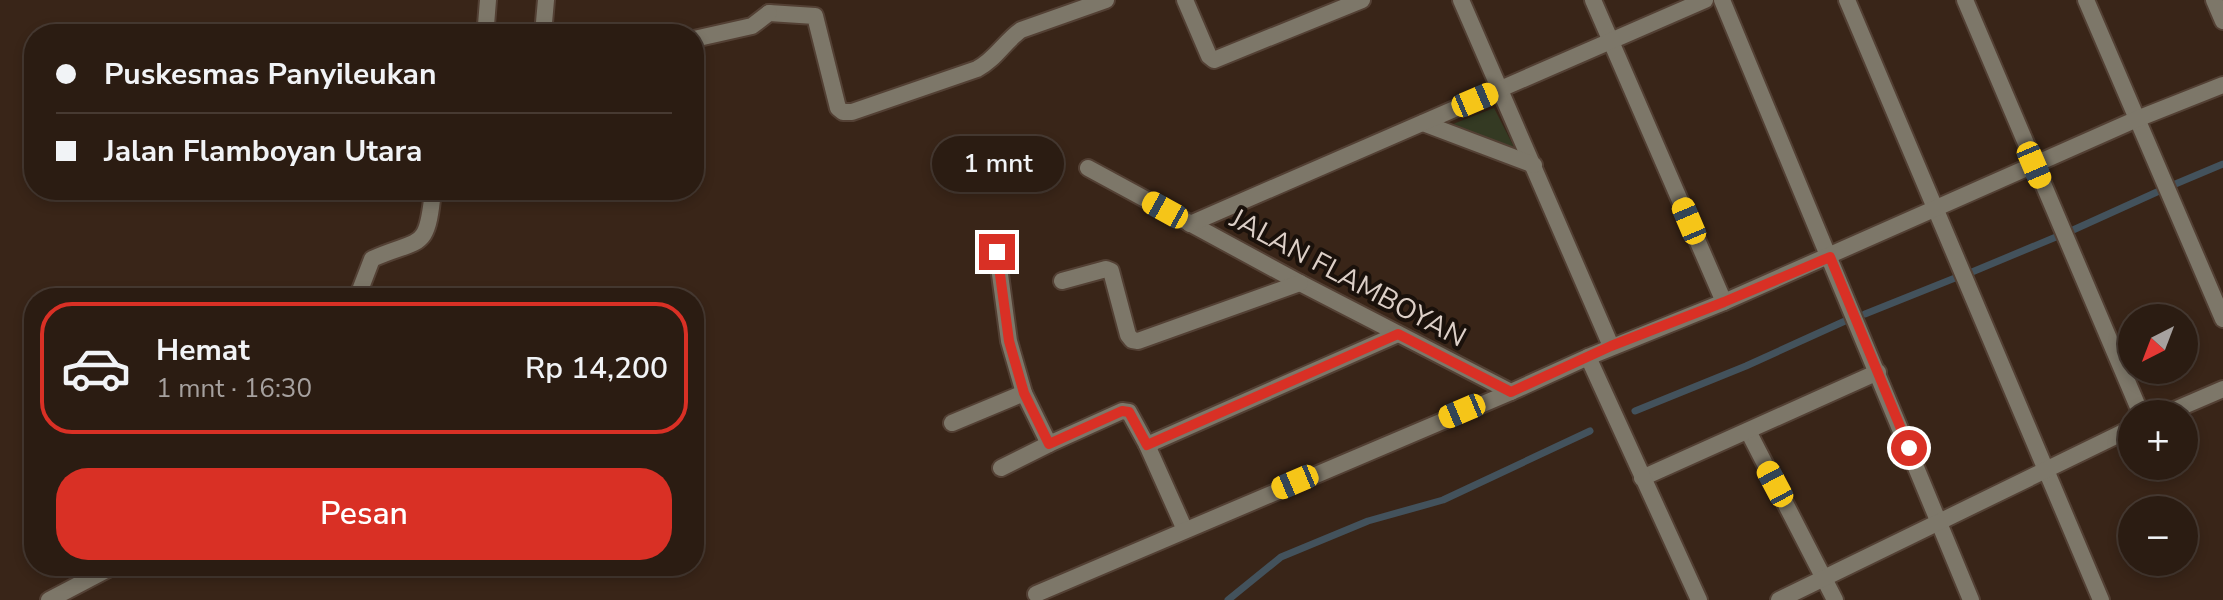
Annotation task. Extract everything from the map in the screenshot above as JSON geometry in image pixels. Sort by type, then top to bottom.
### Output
[{"type":"street","points":[[486,24],[488,0]]},
{"type":"street","points":[[544,24],[546,0]]},
{"type":"street","points":[[704,37],[752,26],[768,6],[815,16],[838,108],[843,112],[852,112],[977,69],[1021,30],[1106,0]]},
{"type":"street","points":[[1185,0],[1209,56],[1214,60],[1362,0]]},
{"type":"street","points":[[1461,0],[1611,346]]},
{"type":"street","points":[[1593,0],[1724,302]]},
{"type":"street","points":[[1190,224],[1705,0]]},
{"type":"street","points":[[1722,0],[1971,600]]},
{"type":"street","points":[[1847,0],[2101,600]]},
{"type":"street","points":[[1965,0],[2135,400]]},
{"type":"street","points":[[2086,0],[2223,319]]},
{"type":"street","points":[[2214,0],[2223,21]]},
{"type":"street","points":[[1036,594],[1511,392],[1611,346],[1830,257],[2137,119],[2223,85]]},
{"type":"street","points":[[1423,123],[1534,165]]},
{"type":"street","name":"JALAN FLAMBOYAN","points":[[1088,168],[1300,283],[1511,392]]},
{"type":"street","points":[[361,288],[372,259],[404,249],[424,237],[428,230],[432,200]]},
{"type":"street","points":[[997,252],[1009,341],[1024,393],[1049,444]]},
{"type":"street","points":[[1062,281],[1106,269],[1111,271],[1128,335],[1138,341],[1300,283]]},
{"type":"street","points":[[1147,445],[1398,334]]},
{"type":"street","points":[[1588,357],[1699,600]]},
{"type":"street","points":[[1642,478],[1878,372]]},
{"type":"street","points":[[2197,400],[2223,389]]},
{"type":"street","points":[[952,423],[1024,393]]},
{"type":"street","points":[[1001,468],[1122,411],[1129,412],[1185,530]]},
{"type":"street","points":[[1748,431],[1835,600]]},
{"type":"street","points":[[1779,600],[2118,435]]},
{"type":"street","points":[[49,600],[95,576]]},
{"type":"green space","points":[[1494,108],[1515,149],[1453,124]]},
{"type":"waterway","points":[[2173,185],[2223,164]]},
{"type":"waterway","points":[[2073,230],[2157,192]]},
{"type":"waterway","points":[[1972,272],[2056,237]]},
{"type":"waterway","points":[[1865,314],[1955,278]]},
{"type":"waterway","points":[[1635,411],[1845,321]]},
{"type":"waterway","points":[[1228,600],[1281,557],[1368,521],[1443,500],[1590,431]]},
{"type":"route","points":[[997,252],[1009,341],[1024,393],[1049,444],[1122,411],[1129,412],[1133,417],[1147,445],[1398,334],[1511,392],[1611,346],[1830,257],[1909,448]]}]
